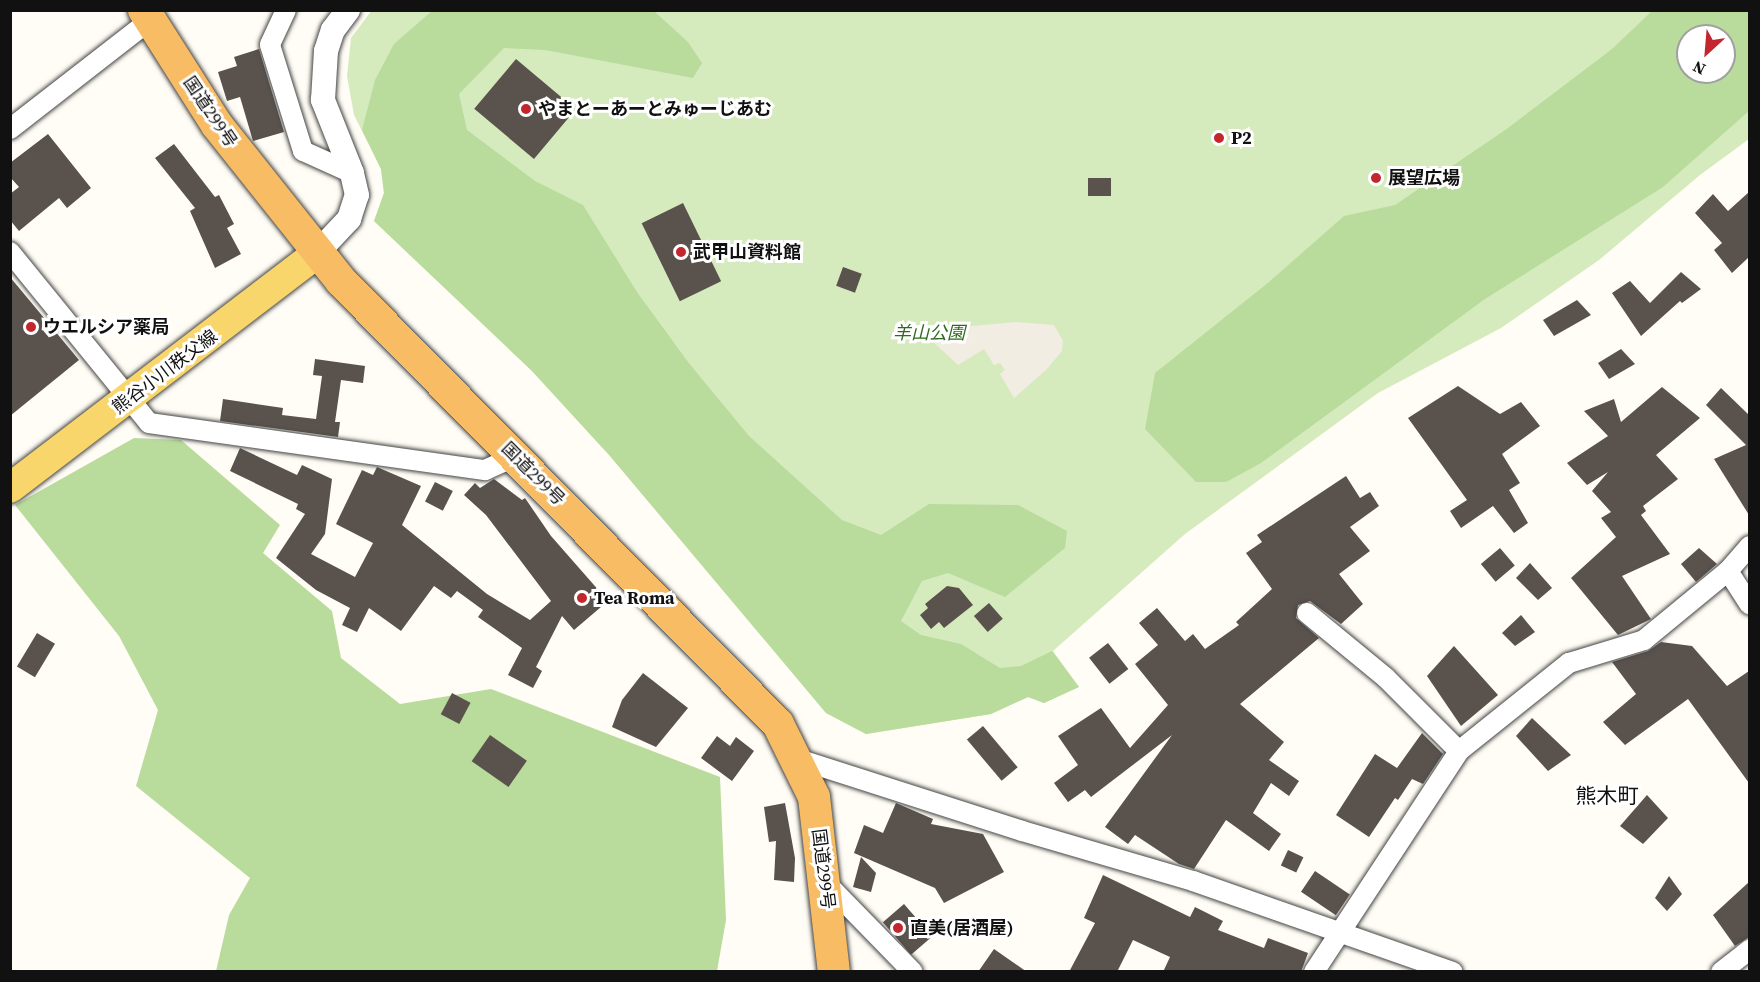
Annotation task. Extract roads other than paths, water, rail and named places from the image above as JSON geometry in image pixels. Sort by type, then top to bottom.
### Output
[{"type":"highway","name":"国道299号","points":[[147,15],[217,125],[317,253],[752,694],[778,724],[798,759],[814,797],[826,883],[834,972]]},
{"type":"main road","name":"熊谷小川秩父線","points":[[10,488],[317,253]]},
{"type":"street","points":[[286,10],[270,45],[303,151],[352,173]]},
{"type":"street","points":[[317,253],[350,219],[357,195],[352,173],[323,100],[322,75],[333,30],[348,10]]},
{"type":"street","points":[[10,129],[147,15]]},
{"type":"street","points":[[10,252],[149,423],[485,470],[516,456]]},
{"type":"street","points":[[1314,972],[1459,751],[1569,663],[1644,640],[1728,571],[1749,546]]},
{"type":"street","points":[[1728,571],[1749,605]]},
{"type":"street","points":[[1306,613],[1386,678],[1459,751]]},
{"type":"street","points":[[798,759],[1022,831],[1194,881],[1453,972]]},
{"type":"street","points":[[826,883],[913,972]]},
{"type":"street","points":[[1721,972],[1749,950]]},
{"type":"place","name":"やまとーあーとみゅーじあむ","points":[[526,109]]},
{"type":"place","name":"P2","points":[[1219,138]]},
{"type":"place","name":"展望広場","points":[[1376,178]]},
{"type":"place","name":"武甲山資料館","points":[[681,252]]},
{"type":"place","name":"ウエルシア薬局","points":[[31,327]]},
{"type":"place","name":"Tea Roma","points":[[582,598]]},
{"type":"place","name":"直美(居酒屋)","points":[[898,928]]},
{"type":"district","name":"熊木町","points":[[1607,796]]},
{"type":"park label","name":"羊山公園","points":[[929,333]]}]
